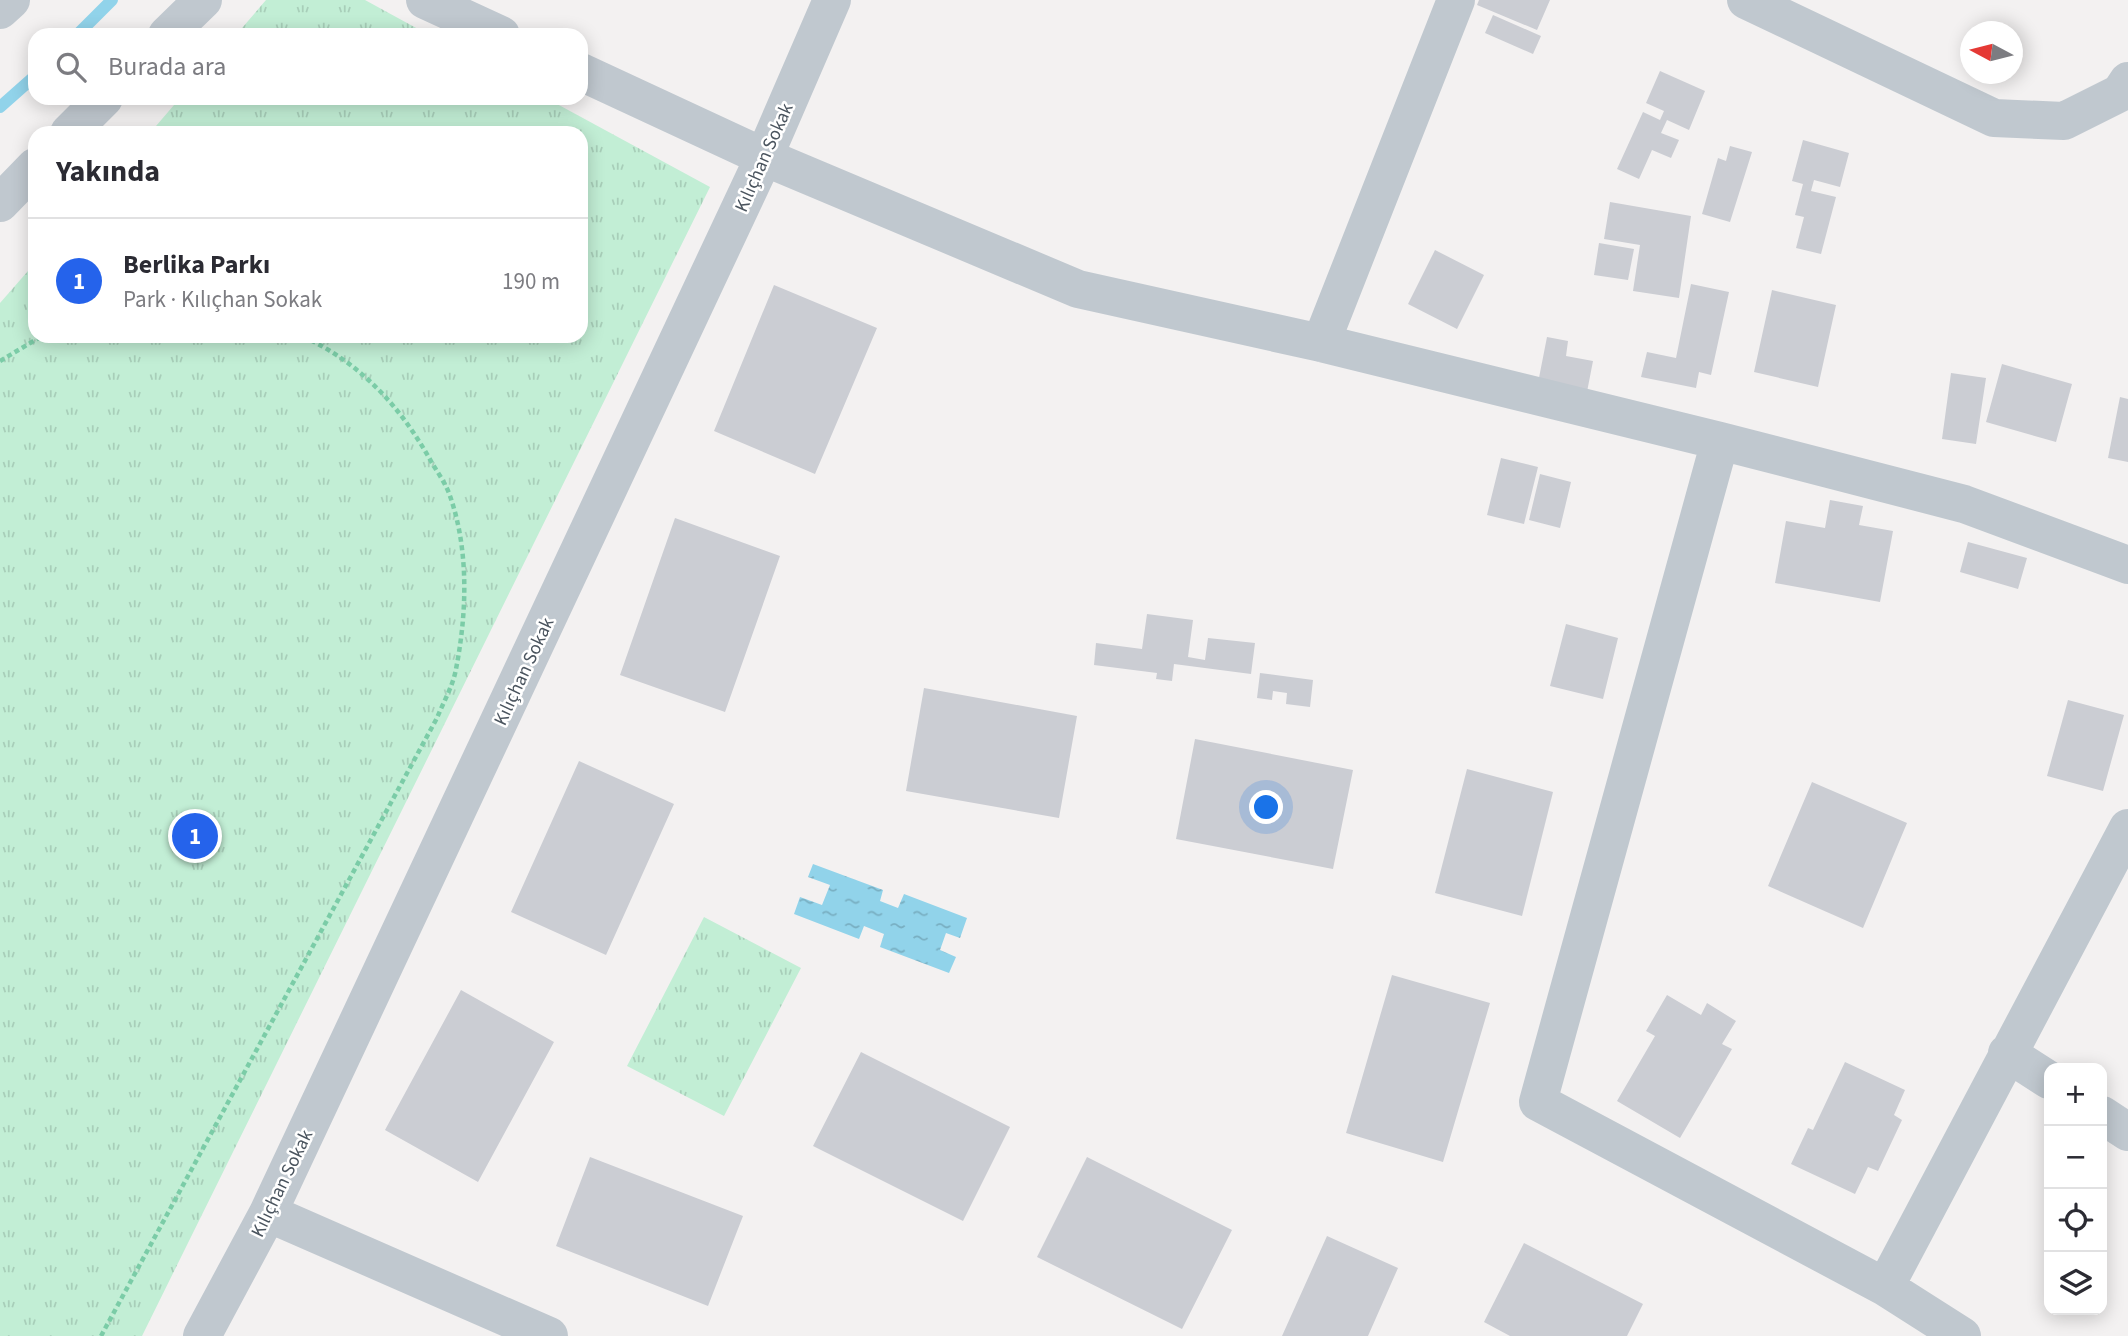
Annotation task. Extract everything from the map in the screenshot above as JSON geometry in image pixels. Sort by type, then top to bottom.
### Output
[{"type":"street","points":[[0,10],[11,0]]},
{"type":"street","points":[[174,28],[203,0]]},
{"type":"street","points":[[425,0],[486,28]]},
{"type":"street","name":"Kılıçhan Sokak","points":[[202,1336],[268,1213],[764,157],[832,0]]},
{"type":"street","points":[[1321,343],[1456,0]]},
{"type":"street","points":[[1746,0],[1994,118],[2064,121],[2120,93],[2128,81]]},
{"type":"street","points":[[588,75],[764,157],[1078,289],[1321,343],[1964,504],[2128,565]]},
{"type":"street","points":[[76,126],[97,105]]},
{"type":"street","points":[[0,203],[28,174]]},
{"type":"street","points":[[1720,441],[1538,1102],[1885,1287],[1962,1336]]},
{"type":"street","points":[[1885,1287],[2128,828]]},
{"type":"street","points":[[2007,1053],[2044,1077]]},
{"type":"street","points":[[2107,1118],[2128,1132]]},
{"type":"street","points":[[268,1213],[548,1336]]},
{"type":"path","points":[[0,361],[30,343]]},
{"type":"path","points":[[101,1336],[437,718],[456,672],[464,580],[462,544],[450,494],[422,445],[389,398],[356,370],[317,343]]},
{"type":"green space","points":[[266,0],[365,0],[416,28],[242,28]]},
{"type":"green space","points":[[174,105],[559,105],[710,187],[142,1336],[0,1336],[0,303],[28,271],[28,343],[588,343],[588,126],[156,126]]},
{"type":"green space","points":[[704,917],[801,968],[724,1116],[627,1066]]},
{"type":"water","points":[[813,864],[883,890],[880,901],[898,908],[904,894],[967,918],[960,938],[946,933],[940,950],[956,957],[949,973],[880,947],[884,934],[864,926],[859,939],[794,914],[800,897],[822,905],[830,885],[808,877]]},
{"type":"building","points":[[1479,0],[1550,0],[1537,30],[1477,5]]},
{"type":"building","points":[[1493,15],[1541,36],[1533,54],[1485,33]]},
{"type":"building","points":[[1660,71],[1705,91],[1689,130],[1667,120],[1661,133],[1679,140],[1671,158],[1652,150],[1639,179],[1617,169],[1643,112],[1660,120],[1664,111],[1646,103]]},
{"type":"building","points":[[1803,140],[1849,153],[1840,187],[1814,180],[1811,191],[1836,197],[1821,254],[1796,248],[1804,217],[1795,215],[1803,184],[1792,181]]},
{"type":"building","points":[[1730,146],[1752,152],[1730,222],[1702,214],[1718,158],[1726,161]]},
{"type":"building","points":[[1610,202],[1691,216],[1679,298],[1633,291],[1640,245],[1604,239]]},
{"type":"building","points":[[1599,243],[1634,249],[1628,280],[1594,275]]},
{"type":"building","points":[[1435,250],[1484,275],[1457,329],[1408,304]]},
{"type":"building","points":[[1691,284],[1729,292],[1711,375],[1699,372],[1696,388],[1641,377],[1647,352],[1676,358]]},
{"type":"building","points":[[774,285],[877,328],[815,474],[714,431]]},
{"type":"building","points":[[1772,290],[1836,305],[1818,387],[1754,372]]},
{"type":"building","points":[[1547,337],[1568,341],[1566,356],[1593,361],[1586,397],[1537,388]]},
{"type":"building","points":[[2002,364],[2072,384],[2056,442],[1986,422]]},
{"type":"building","points":[[1951,373],[1986,378],[1976,444],[1942,439]]},
{"type":"building","points":[[2120,397],[2128,399],[2128,462],[2108,458]]},
{"type":"building","points":[[1501,458],[1538,467],[1524,524],[1487,515]]},
{"type":"building","points":[[1540,474],[1571,482],[1560,528],[1529,520]]},
{"type":"building","points":[[1830,500],[1863,506],[1859,525],[1893,531],[1880,602],[1775,583],[1786,521],[1825,528]]},
{"type":"building","points":[[675,518],[780,556],[725,712],[620,675]]},
{"type":"building","points":[[1968,542],[2027,558],[2018,589],[1960,572]]},
{"type":"building","points":[[1147,614],[1193,620],[1188,657],[1205,660],[1208,638],[1255,643],[1251,674],[1174,664],[1172,681],[1156,679],[1157,673],[1094,665],[1096,643],[1142,649]]},
{"type":"building","points":[[1566,624],[1618,638],[1603,699],[1550,686]]},
{"type":"building","points":[[1260,673],[1313,680],[1310,707],[1286,704],[1287,693],[1273,691],[1272,700],[1257,698]]},
{"type":"building","points":[[924,688],[1077,716],[1059,818],[906,791]]},
{"type":"building","points":[[2068,700],[2124,715],[2103,791],[2047,776]]},
{"type":"building","points":[[1195,739],[1353,770],[1333,869],[1176,839]]},
{"type":"building","points":[[579,761],[674,804],[606,955],[511,912]]},
{"type":"building","points":[[1467,769],[1553,792],[1522,916],[1435,893]]},
{"type":"building","points":[[1812,782],[1907,823],[1863,928],[1768,886]]},
{"type":"building","points":[[1392,975],[1490,1003],[1443,1162],[1346,1133]]},
{"type":"building","points":[[461,990],[554,1042],[478,1182],[385,1130]]},
{"type":"building","points":[[1667,995],[1701,1015],[1707,1003],[1736,1021],[1722,1044],[1732,1049],[1680,1138],[1617,1101],[1655,1036],[1646,1031]]},
{"type":"building","points":[[861,1052],[1010,1127],[963,1221],[813,1146]]},
{"type":"building","points":[[1845,1062],[1905,1090],[1894,1115],[1902,1120],[1878,1171],[1868,1167],[1855,1194],[1791,1164],[1808,1128],[1813,1130]]},
{"type":"building","points":[[590,1157],[743,1216],[708,1306],[556,1246]]},
{"type":"building","points":[[1087,1157],[1232,1230],[1182,1329],[1037,1257]]},
{"type":"building","points":[[1327,1236],[1398,1268],[1368,1336],[1282,1336]]},
{"type":"building","points":[[1524,1243],[1643,1304],[1627,1336],[1510,1336],[1484,1322]]},
{"type":"waterway","points":[[84,28],[112,0]]},
{"type":"waterway","points":[[0,107],[28,82]]},
{"type":"place","name":"Berlika Parkı","points":[[195,836]]}]
